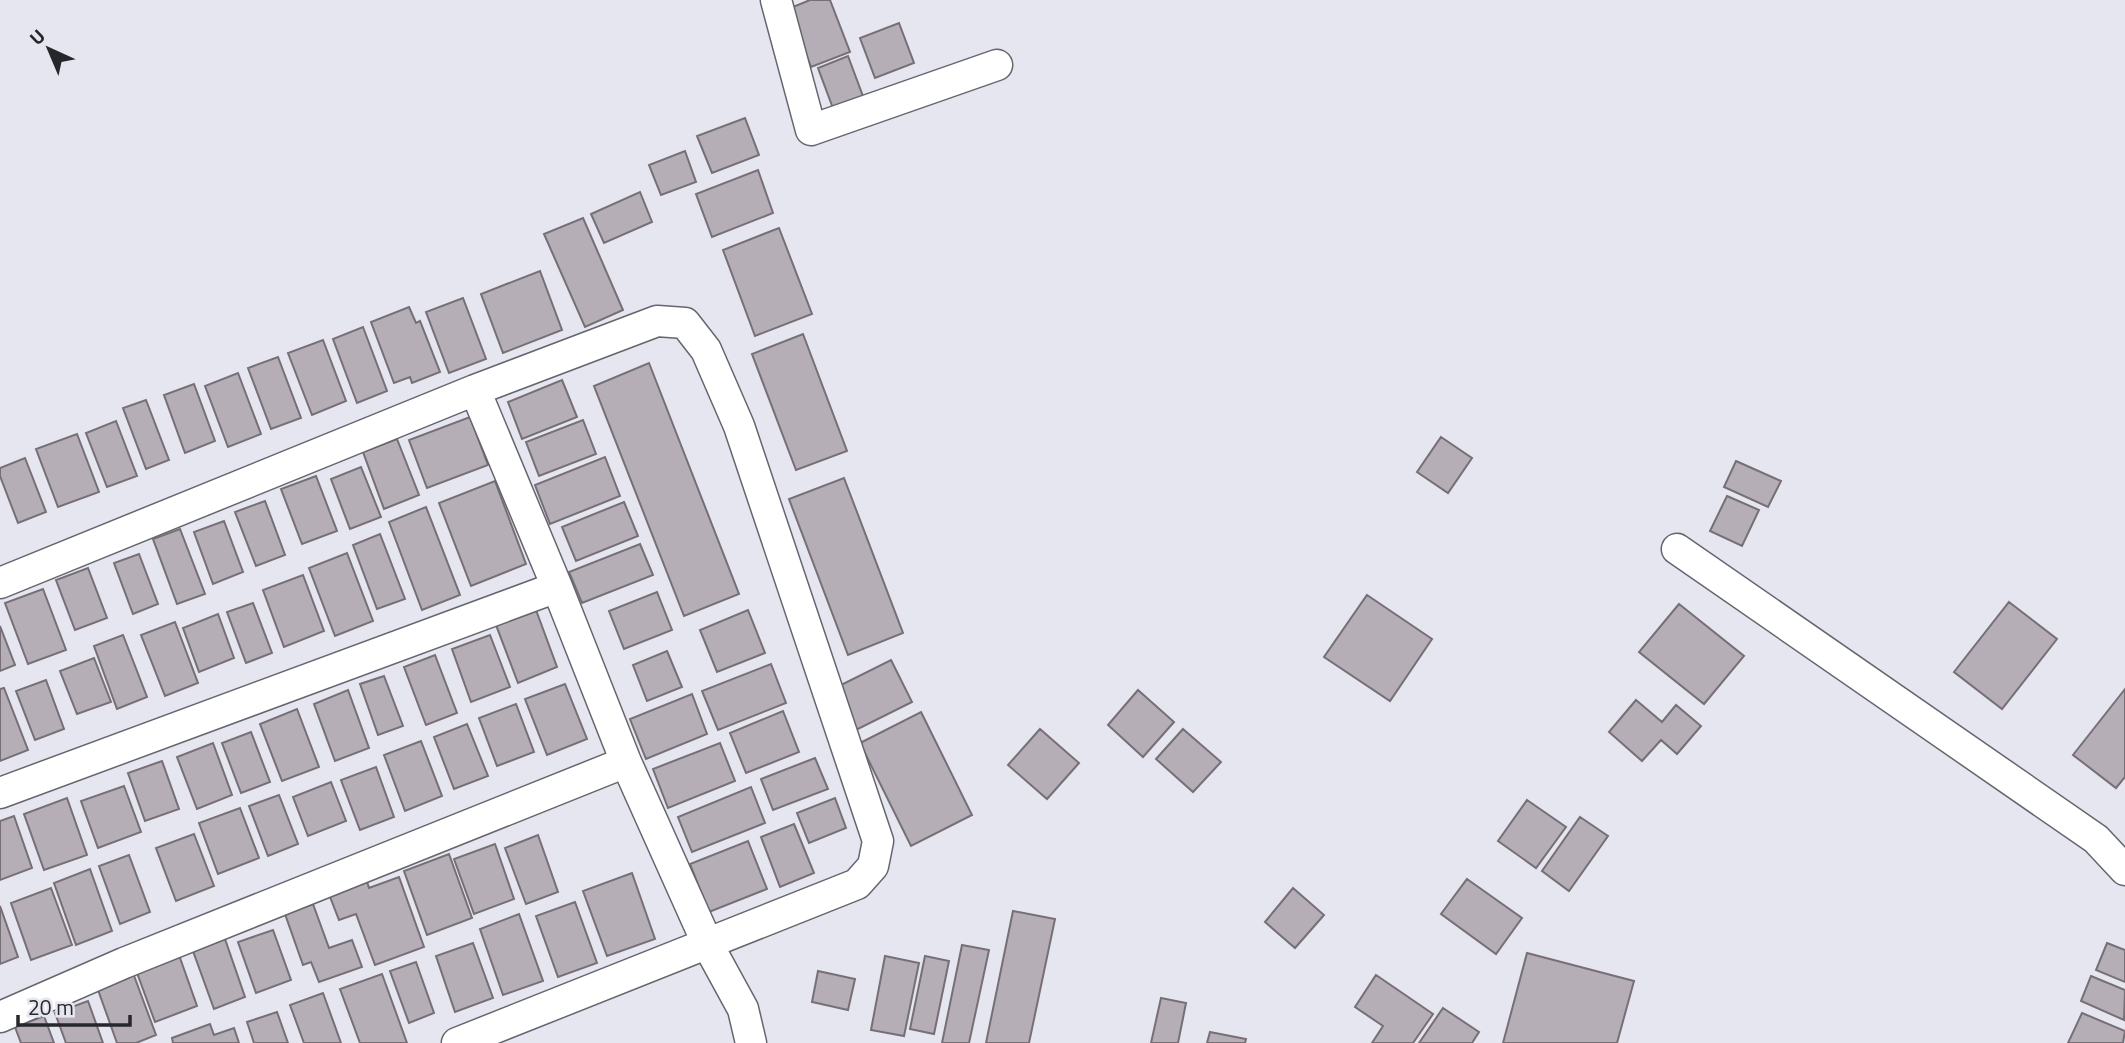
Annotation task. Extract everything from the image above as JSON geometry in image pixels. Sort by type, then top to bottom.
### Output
[{"type":"street","points":[[776,0],[811,130],[997,65]]},
{"type":"street","points":[[0,583],[475,390],[657,321],[685,323],[706,350],[740,426],[878,841],[873,866],[857,884],[457,1043]]},
{"type":"street","points":[[475,390],[626,762],[708,945],[743,1009],[751,1043]]},
{"type":"street","points":[[1677,549],[2096,839],[2125,870]]},
{"type":"street","points":[[0,793],[557,587]]},
{"type":"street","points":[[0,1017],[124,963],[626,762]]},
{"type":"building","points":[[810,0],[830,0],[850,52],[811,67],[788,9]]},
{"type":"building","points":[[899,23],[914,63],[875,78],[860,38]]},
{"type":"building","points":[[848,56],[864,99],[834,111],[818,68]]},
{"type":"building","points":[[745,118],[759,155],[712,173],[697,136]]},
{"type":"building","points":[[685,151],[696,182],[661,195],[649,165]]},
{"type":"building","points":[[758,170],[773,213],[712,237],[696,194]]},
{"type":"building","points":[[640,192],[652,222],[604,243],[591,214]]},
{"type":"building","points":[[583,218],[623,310],[585,327],[544,234]]},
{"type":"building","points":[[779,228],[812,314],[755,336],[723,250]]},
{"type":"building","points":[[540,271],[562,330],[503,353],[481,294]]},
{"type":"building","points":[[463,298],[486,359],[449,373],[426,312]]},
{"type":"building","points":[[409,307],[416,323],[420,321],[440,372],[412,383],[410,377],[394,383],[371,322]]},
{"type":"building","points":[[363,327],[387,391],[357,403],[333,339]]},
{"type":"building","points":[[803,334],[847,451],[796,470],[752,354]]},
{"type":"building","points":[[323,340],[346,401],[312,415],[288,353]]},
{"type":"building","points":[[278,357],[301,418],[271,429],[248,368]]},
{"type":"building","points":[[649,363],[739,594],[684,616],[594,386]]},
{"type":"building","points":[[238,373],[261,434],[228,447],[205,386]]},
{"type":"building","points":[[562,380],[577,417],[522,439],[508,402]]},
{"type":"building","points":[[194,384],[215,441],[185,453],[164,395]]},
{"type":"building","points":[[146,400],[169,460],[146,469],[123,408]]},
{"type":"building","points":[[470,417],[488,465],[427,488],[409,440]]},
{"type":"building","points":[[583,420],[596,454],[539,476],[526,442]]},
{"type":"building","points":[[116,421],[137,476],[107,487],[86,433]]},
{"type":"building","points":[[77,434],[99,492],[58,507],[36,449]]},
{"type":"building","points":[[1441,437],[1472,458],[1448,493],[1417,472]]},
{"type":"building","points":[[397,439],[419,495],[384,509],[363,452]]},
{"type":"building","points":[[605,457],[620,496],[550,524],[535,485]]},
{"type":"building","points":[[25,458],[46,512],[18,523],[0,476],[0,468]]},
{"type":"building","points":[[1736,461],[1781,481],[1768,507],[1724,487]]},
{"type":"building","points":[[361,467],[381,517],[350,529],[331,479]]},
{"type":"building","points":[[316,476],[337,531],[302,544],[281,489]]},
{"type":"building","points":[[844,478],[903,633],[848,655],[789,499]]},
{"type":"building","points":[[495,481],[526,564],[471,586],[439,503]]},
{"type":"building","points":[[1727,496],[1759,510],[1742,546],[1710,531]]},
{"type":"building","points":[[265,501],[285,555],[256,566],[235,512]]},
{"type":"building","points":[[624,502],[638,536],[576,561],[562,527]]},
{"type":"building","points":[[426,507],[460,595],[422,610],[389,522]]},
{"type":"building","points":[[224,521],[243,572],[213,584],[194,532]]},
{"type":"building","points":[[180,529],[205,594],[177,604],[153,539]]},
{"type":"building","points":[[380,534],[405,599],[377,609],[353,545]]},
{"type":"building","points":[[640,544],[653,575],[582,603],[569,572]]},
{"type":"building","points":[[347,553],[373,621],[335,636],[309,568]]},
{"type":"building","points":[[139,554],[158,604],[133,614],[114,563]]},
{"type":"building","points":[[88,568],[107,618],[75,630],[56,580]]},
{"type":"building","points":[[303,575],[324,631],[284,647],[263,590]]},
{"type":"building","points":[[43,589],[66,650],[28,664],[5,603]]},
{"type":"building","points":[[657,592],[672,630],[624,649],[609,611]]},
{"type":"building","points":[[1367,595],[1432,639],[1390,701],[1324,657]]},
{"type":"building","points":[[2009,602],[2057,639],[2002,709],[1954,672]]},
{"type":"building","points":[[253,603],[272,653],[246,663],[227,612]]},
{"type":"building","points":[[1679,604],[1744,656],[1704,704],[1639,652]]},
{"type":"building","points":[[536,610],[557,667],[518,683],[496,625]]},
{"type":"building","points":[[748,610],[765,653],[717,672],[700,630]]},
{"type":"building","points":[[218,614],[234,658],[199,672],[183,628]]},
{"type":"building","points":[[175,622],[198,683],[165,696],[141,635]]},
{"type":"building","points":[[0,626],[15,665],[0,671]]},
{"type":"building","points":[[123,635],[147,697],[117,709],[94,646]]},
{"type":"building","points":[[490,635],[510,687],[471,702],[452,649]]},
{"type":"building","points":[[667,651],[682,687],[647,701],[633,665]]},
{"type":"building","points":[[435,655],[457,713],[426,725],[404,667]]},
{"type":"building","points":[[94,658],[111,702],[77,714],[60,671]]},
{"type":"building","points":[[891,660],[912,702],[854,731],[833,689]]},
{"type":"building","points":[[771,664],[786,703],[718,730],[702,691]]},
{"type":"building","points":[[384,676],[403,726],[378,735],[360,684]]},
{"type":"building","points":[[46,680],[64,729],[35,740],[16,691]]},
{"type":"building","points":[[565,684],[587,739],[547,755],[525,699]]},
{"type":"building","points":[[4,688],[28,750],[0,761],[0,689]]},
{"type":"building","points":[[2125,689],[2125,777],[2116,788],[2073,755]]},
{"type":"building","points":[[348,690],[369,748],[335,761],[314,704]]},
{"type":"building","points":[[1138,690],[1174,722],[1143,757],[1108,725]]},
{"type":"building","points":[[692,694],[707,734],[646,759],[630,719]]},
{"type":"building","points":[[1636,700],[1662,722],[1676,705],[1701,726],[1677,754],[1661,740],[1642,761],[1609,732]]},
{"type":"building","points":[[516,704],[534,752],[497,766],[479,718]]},
{"type":"building","points":[[297,709],[319,767],[282,781],[260,724]]},
{"type":"building","points":[[783,711],[799,752],[746,773],[730,733]]},
{"type":"building","points":[[921,712],[972,815],[911,846],[860,743]]},
{"type":"building","points":[[467,724],[488,776],[454,789],[434,737]]},
{"type":"building","points":[[1040,729],[1079,763],[1047,799],[1008,765]]},
{"type":"building","points":[[1183,729],[1221,762],[1193,792],[1156,759]]},
{"type":"building","points":[[251,732],[270,782],[241,793],[222,743]]},
{"type":"building","points":[[421,741],[442,796],[405,811],[384,755]]},
{"type":"building","points":[[213,743],[232,795],[197,809],[177,757]]},
{"type":"building","points":[[720,743],[735,781],[668,808],[653,769]]},
{"type":"building","points":[[815,758],[828,789],[773,810],[761,779]]},
{"type":"building","points":[[162,761],[179,809],[145,821],[128,773]]},
{"type":"building","points":[[376,767],[394,817],[360,830],[341,780]]},
{"type":"building","points":[[331,782],[346,821],[308,836],[293,797]]},
{"type":"building","points":[[124,786],[141,832],[98,848],[81,801]]},
{"type":"building","points":[[751,787],[765,823],[692,852],[678,817]]},
{"type":"building","points":[[279,795],[298,844],[268,856],[249,806]]},
{"type":"building","points":[[67,798],[87,855],[44,870],[24,814]]},
{"type":"building","points":[[835,798],[846,828],[809,843],[797,813]]},
{"type":"building","points":[[1527,800],[1566,827],[1536,868],[1498,841]]},
{"type":"building","points":[[240,808],[259,858],[218,874],[199,823]]},
{"type":"building","points":[[14,816],[32,868],[0,880],[0,821]]},
{"type":"building","points":[[1580,817],[1608,836],[1569,891],[1542,871]]},
{"type":"building","points":[[794,824],[814,873],[780,887],[761,837]]},
{"type":"building","points":[[194,834],[214,886],[176,901],[156,848]]},
{"type":"building","points":[[538,835],[558,892],[526,904],[505,848]]},
{"type":"building","points":[[748,841],[767,889],[709,912],[690,864]]},
{"type":"building","points":[[495,844],[514,899],[474,914],[454,859]]},
{"type":"building","points":[[449,854],[472,918],[427,935],[404,871]]},
{"type":"building","points":[[129,855],[150,912],[120,924],[99,866]]},
{"type":"building","points":[[90,869],[112,931],[76,945],[54,883]]},
{"type":"building","points":[[632,873],[655,939],[607,956],[583,891]]},
{"type":"building","points":[[365,875],[369,888],[399,877],[424,947],[375,965],[356,914],[339,920],[327,889]]},
{"type":"building","points":[[1467,879],[1522,918],[1496,954],[1441,914]]},
{"type":"building","points":[[51,888],[72,945],[31,960],[11,903]]},
{"type":"building","points":[[1293,888],[1324,915],[1295,948],[1265,922]]},
{"type":"building","points":[[575,902],[597,963],[558,977],[536,916]]},
{"type":"building","points":[[313,904],[329,948],[352,940],[362,967],[319,982],[311,962],[303,965],[285,914]]},
{"type":"building","points":[[0,906],[18,957],[0,964]]},
{"type":"building","points":[[1013,911],[1055,919],[1029,1043],[986,1043]]},
{"type":"building","points":[[519,914],[543,981],[503,995],[480,929]]},
{"type":"building","points":[[273,930],[291,980],[256,993],[238,942]]},
{"type":"building","points":[[225,939],[245,997],[214,1009],[193,951]]},
{"type":"building","points":[[473,943],[493,998],[455,1012],[436,956]]},
{"type":"building","points":[[2107,943],[2125,950],[2125,982],[2096,970]]},
{"type":"building","points":[[962,945],[989,950],[969,1043],[942,1043]]},
{"type":"building","points":[[1527,953],[1634,981],[1617,1043],[1503,1043]]},
{"type":"building","points":[[179,955],[197,1006],[155,1022],[136,970]]},
{"type":"building","points":[[885,956],[919,963],[904,1036],[871,1030]]},
{"type":"building","points":[[925,956],[949,961],[934,1034],[910,1029]]},
{"type":"building","points":[[416,962],[434,1013],[409,1023],[390,971]]},
{"type":"building","points":[[818,971],[855,979],[848,1010],[812,1002]]},
{"type":"building","points":[[133,973],[156,1035],[136,1043],[117,1043],[97,987]]},
{"type":"building","points":[[382,974],[407,1043],[360,1043],[340,989]]},
{"type":"building","points":[[1376,975],[1433,1014],[1413,1043],[1372,1043],[1383,1026],[1355,1007]]},
{"type":"building","points":[[2091,976],[2125,990],[2124,1020],[2081,1001]]},
{"type":"building","points":[[323,993],[341,1043],[304,1043],[290,1005]]},
{"type":"building","points":[[1161,998],[1186,1003],[1178,1043],[1151,1043]]},
{"type":"building","points":[[88,1001],[103,1043],[66,1043],[55,1013]]},
{"type":"building","points":[[1443,1008],[1479,1032],[1472,1043],[1419,1043]]},
{"type":"building","points":[[277,1012],[288,1043],[254,1043],[247,1022]]},
{"type":"building","points":[[2082,1013],[2125,1031],[2123,1043],[2068,1043]]},
{"type":"building","points":[[44,1016],[54,1043],[21,1043],[15,1027]]},
{"type":"building","points":[[210,1024],[214,1035],[234,1028],[239,1043],[173,1043],[172,1038]]},
{"type":"building","points":[[1210,1032],[1246,1039],[1245,1043],[1207,1043]]}]
